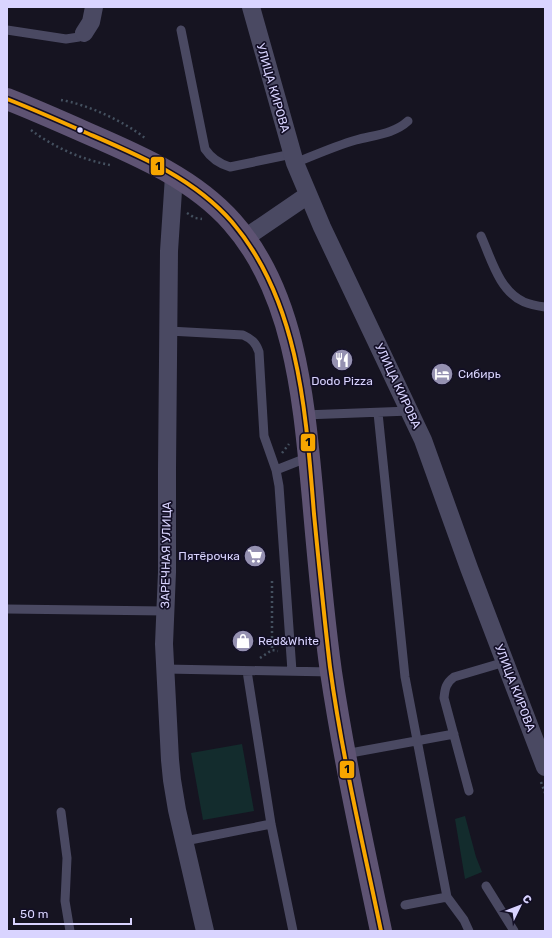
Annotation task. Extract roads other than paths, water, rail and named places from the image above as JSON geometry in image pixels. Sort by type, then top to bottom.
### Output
[{"type":"main road","points":[[7,99],[117,146],[174,176],[206,198],[232,221],[245,238],[265,270],[279,304],[294,357],[304,415],[323,602],[332,672],[345,754],[381,931]]},
{"type":"street","points":[[84,33],[91,22],[94,7]]},
{"type":"street","name":"УЛИЦА КИРОВА","points":[[251,7],[294,159],[325,234],[410,411],[430,458],[469,568],[545,767]]},
{"type":"street","name":"ЗАРЕЧНАЯ УЛИЦА","points":[[174,176],[169,251],[165,669],[170,760],[177,810],[205,931]]},
{"type":"street","points":[[245,238],[308,195]]},
{"type":"lane","points":[[7,30],[66,39],[79,37],[84,33]]},
{"type":"lane","points":[[181,30],[205,149],[208,154],[222,165],[230,167],[294,159],[352,141],[395,130],[402,127],[408,121]]},
{"type":"lane","points":[[481,236],[499,278],[507,289],[523,302],[545,307]]},
{"type":"lane","points":[[169,331],[243,335],[252,339],[257,345],[259,352],[264,436],[276,470],[279,486],[292,671]]},
{"type":"lane","points":[[304,415],[410,411]]},
{"type":"lane","points":[[378,413],[405,677],[416,742],[448,897],[464,920],[468,931]]},
{"type":"lane","points":[[276,470],[309,457]]},
{"type":"lane","points":[[7,609],[165,610]]},
{"type":"lane","points":[[469,791],[444,698],[446,687],[448,681],[454,677],[505,662]]},
{"type":"lane","points":[[165,669],[332,672]]},
{"type":"lane","points":[[247,671],[271,824],[293,931]]},
{"type":"lane","points":[[345,754],[454,734]]},
{"type":"lane","points":[[62,812],[67,858],[65,901],[70,931]]},
{"type":"lane","points":[[185,841],[271,824]]},
{"type":"lane","points":[[486,886],[514,931]]},
{"type":"lane","points":[[405,905],[448,897]]},
{"type":"place","name":"Dodo Pizza","points":[[342,360]]},
{"type":"place","name":"Сибирь","points":[[442,374]]},
{"type":"place","name":"Пятёрочка","points":[[255,556]]},
{"type":"place","name":"Red&White","points":[[243,641]]}]
